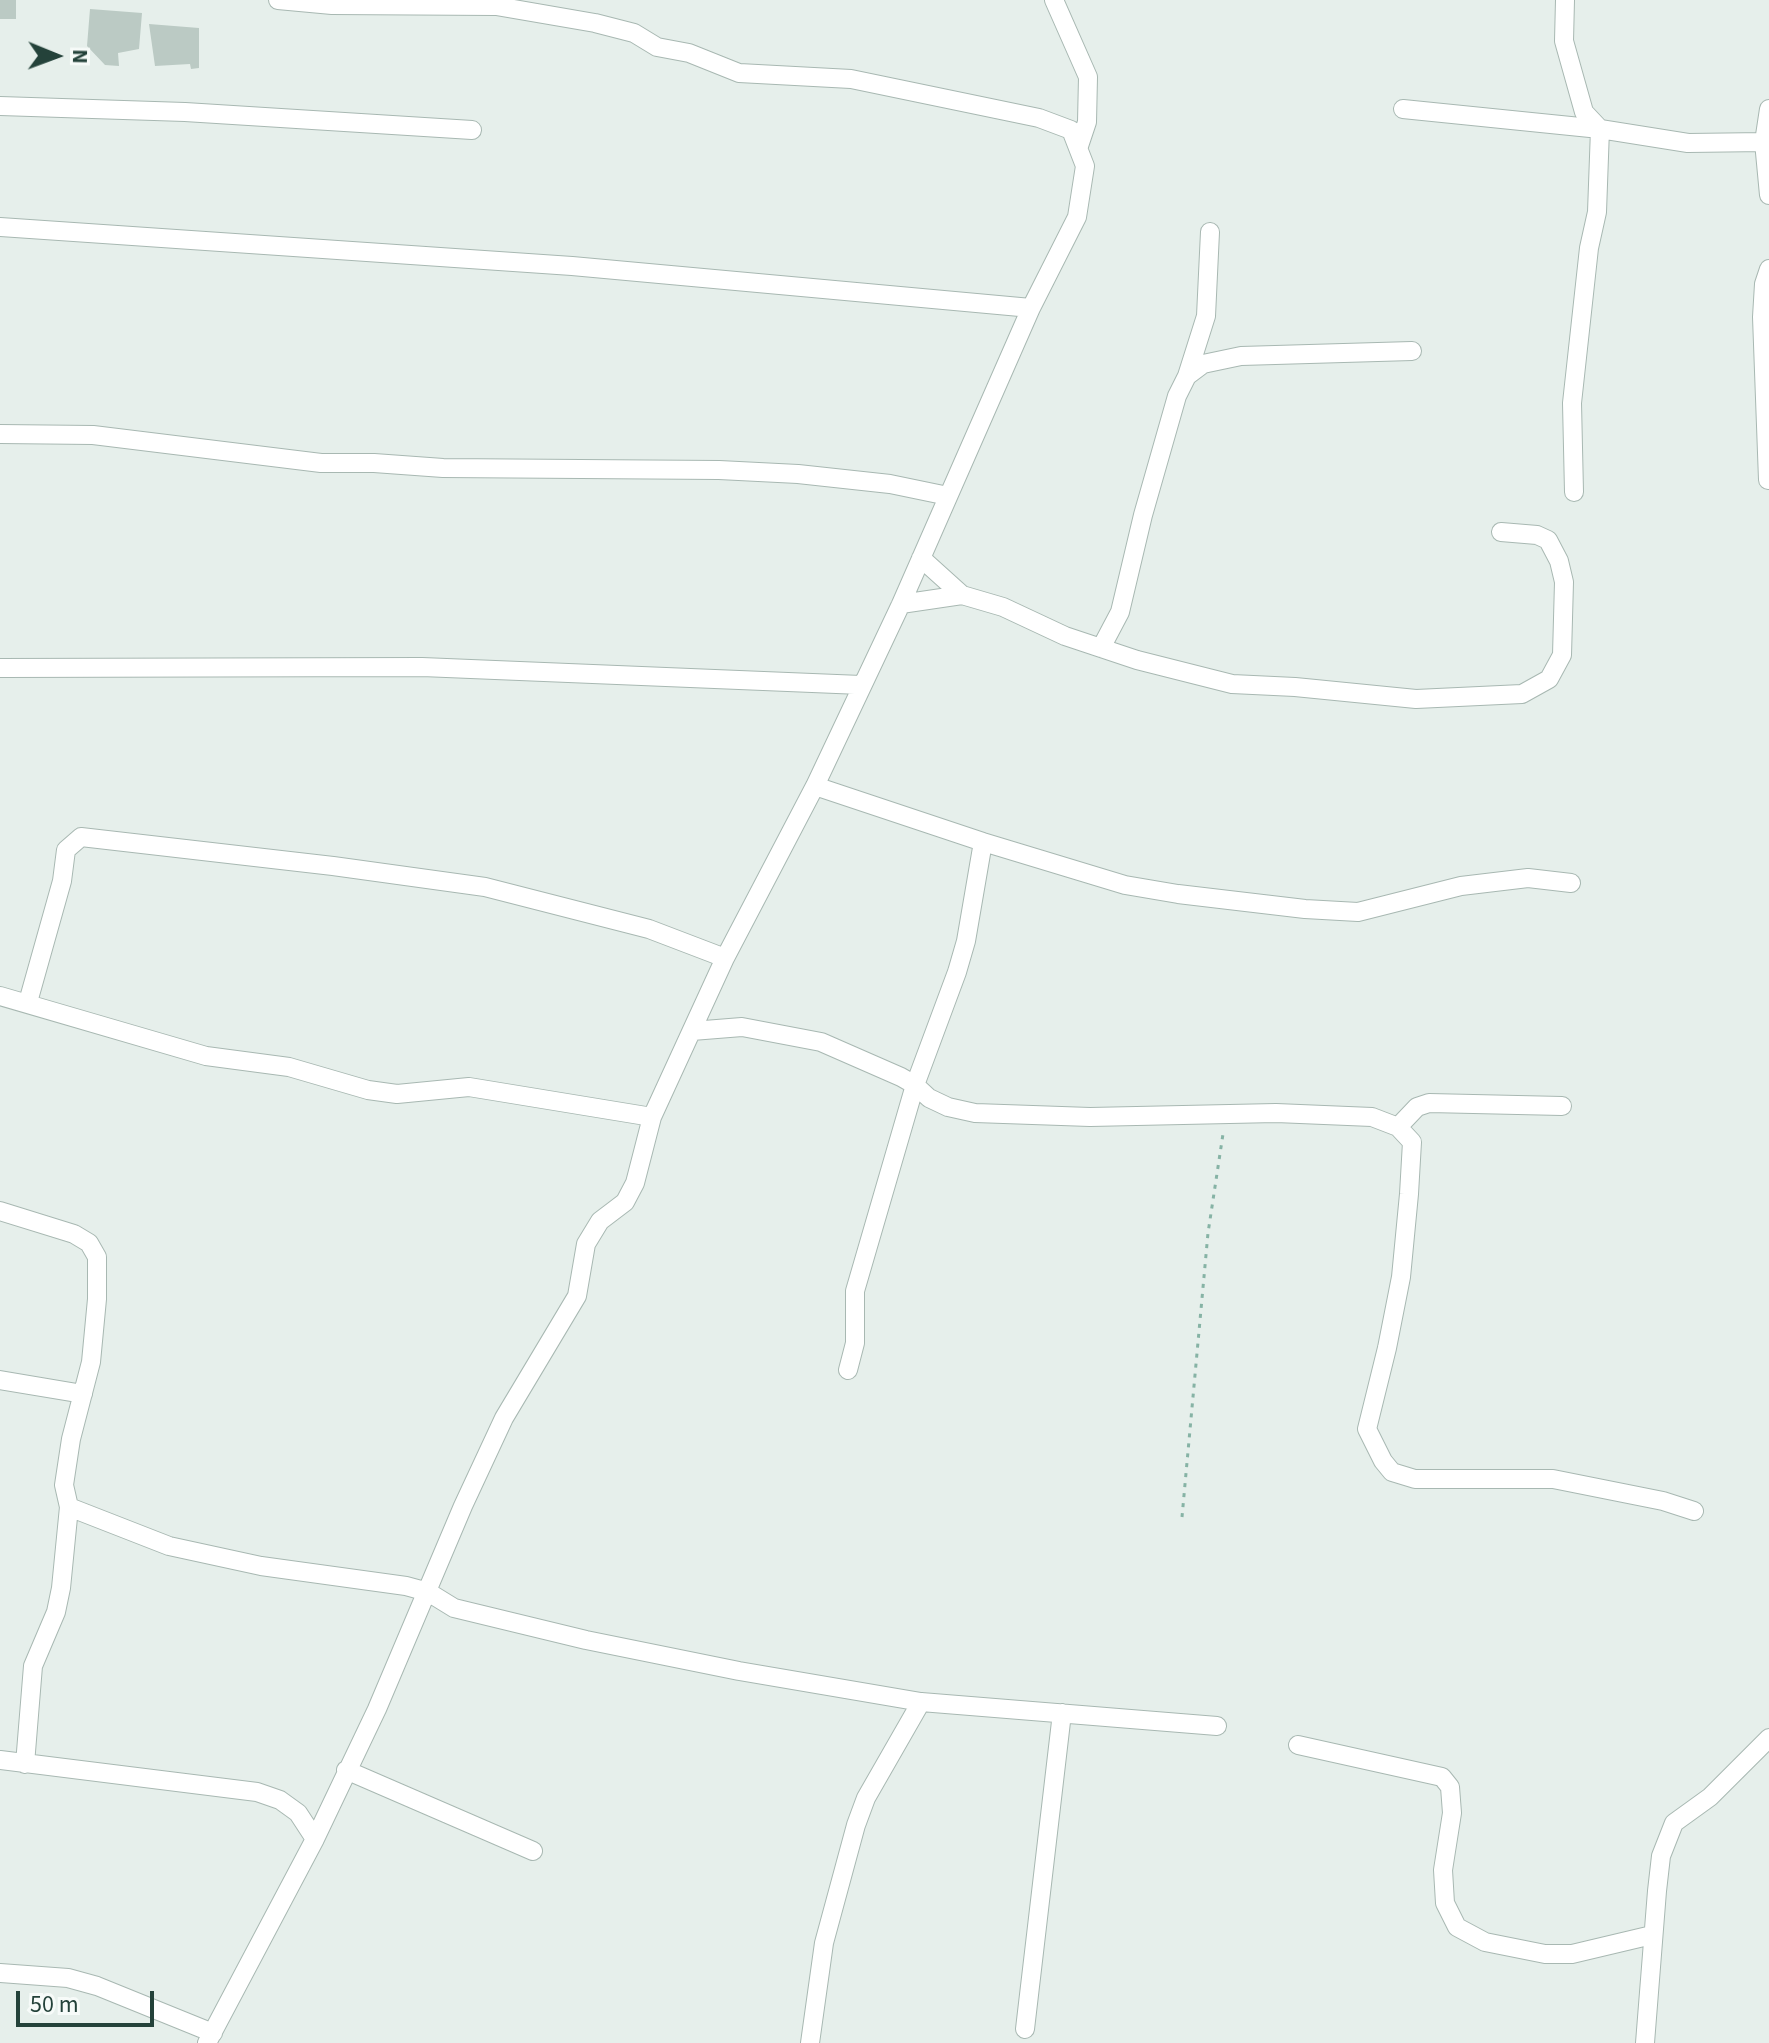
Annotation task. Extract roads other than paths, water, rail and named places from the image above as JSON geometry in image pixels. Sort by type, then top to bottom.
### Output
[{"type":"street","points":[[0,1973],[68,1978],[97,1986],[210,2038],[315,1839],[377,1709],[504,1418],[577,1296],[586,1244],[600,1221],[625,1202],[635,1183],[652,1117],[725,958],[815,786],[901,604],[1031,308],[1077,217],[1085,166],[1071,130],[1039,118],[851,79],[739,73],[689,53],[657,47],[634,33],[595,23],[496,6],[332,5],[278,0]]},
{"type":"street","points":[[1054,0],[1088,77],[1087,122],[1079,146]]},
{"type":"street","points":[[1565,0],[1564,41],[1584,112],[1600,129],[1597,212],[1589,248],[1572,403],[1574,492]]},
{"type":"street","points":[[0,106],[185,112],[472,130]]},
{"type":"street","points":[[1403,109],[1600,129],[1688,143],[1764,142]]},
{"type":"street","points":[[1769,109],[1764,142],[1769,195]]},
{"type":"street","points":[[0,227],[572,266],[1031,308]]},
{"type":"street","points":[[1101,648],[1120,612],[1143,515],[1177,396],[1187,376],[1206,316],[1210,232]]},
{"type":"street","points":[[1768,480],[1762,317],[1764,284],[1769,269]]},
{"type":"street","points":[[1187,376],[1203,364],[1241,356],[1412,351]]},
{"type":"street","points":[[0,434],[93,435],[321,463],[798,474],[890,484],[948,496]]},
{"type":"street","points":[[901,604],[962,595],[1003,607],[1065,636],[1137,660],[1232,684],[1416,699],[1522,694],[1549,679],[1562,655],[1564,582],[1559,561],[1548,540],[1537,535],[1501,532]]},
{"type":"street","points":[[921,558],[962,595]]},
{"type":"street","points":[[0,668],[422,667],[861,685]]},
{"type":"street","points":[[815,786],[1125,885],[1178,894],[1358,912],[1461,886],[1528,878],[1571,883]]},
{"type":"street","points":[[28,1002],[62,881],[66,850],[81,837],[485,887],[649,929],[725,958]]},
{"type":"street","points":[[848,1370],[855,1343],[855,1291],[915,1085],[960,962],[983,842]]},
{"type":"street","points":[[0,996],[206,1056],[289,1067],[368,1090],[397,1094],[469,1087],[652,1117]]},
{"type":"street","points":[[692,1031],[742,1027],[821,1042],[915,1085],[939,1103],[975,1113],[1090,1117],[1276,1113],[1372,1117],[1398,1127],[1412,1142],[1407,1222],[1401,1277],[1367,1429],[1383,1461],[1392,1472],[1415,1479],[1553,1479],[1663,1501],[1694,1511]]},
{"type":"street","points":[[1398,1127],[1417,1107],[1429,1103],[1562,1106]]},
{"type":"street","points":[[0,1211],[74,1234],[89,1243],[97,1257],[91,1362],[71,1439],[64,1485],[69,1507],[61,1588],[56,1612],[33,1666],[25,1764]]},
{"type":"street","points":[[0,1380],[83,1394]]},
{"type":"street","points":[[69,1507],[169,1546],[261,1566],[380,1580],[428,1592],[454,1608],[586,1640],[739,1671],[921,1702],[1217,1726]]},
{"type":"street","points":[[810,2043],[824,1943],[856,1825],[866,1798],[921,1702]]},
{"type":"street","points":[[1025,2029],[1062,1713]]},
{"type":"street","points":[[1645,2043],[1661,1856],[1674,1823],[1710,1797],[1769,1738]]},
{"type":"street","points":[[1298,1745],[1442,1777],[1450,1787],[1452,1813],[1443,1870],[1445,1903],[1457,1927],[1485,1942],[1545,1954],[1572,1954],[1652,1935]]},
{"type":"street","points":[[0,1760],[257,1792],[280,1800],[298,1813],[315,1839]]},
{"type":"street","points":[[346,1770],[533,1851]]}]
